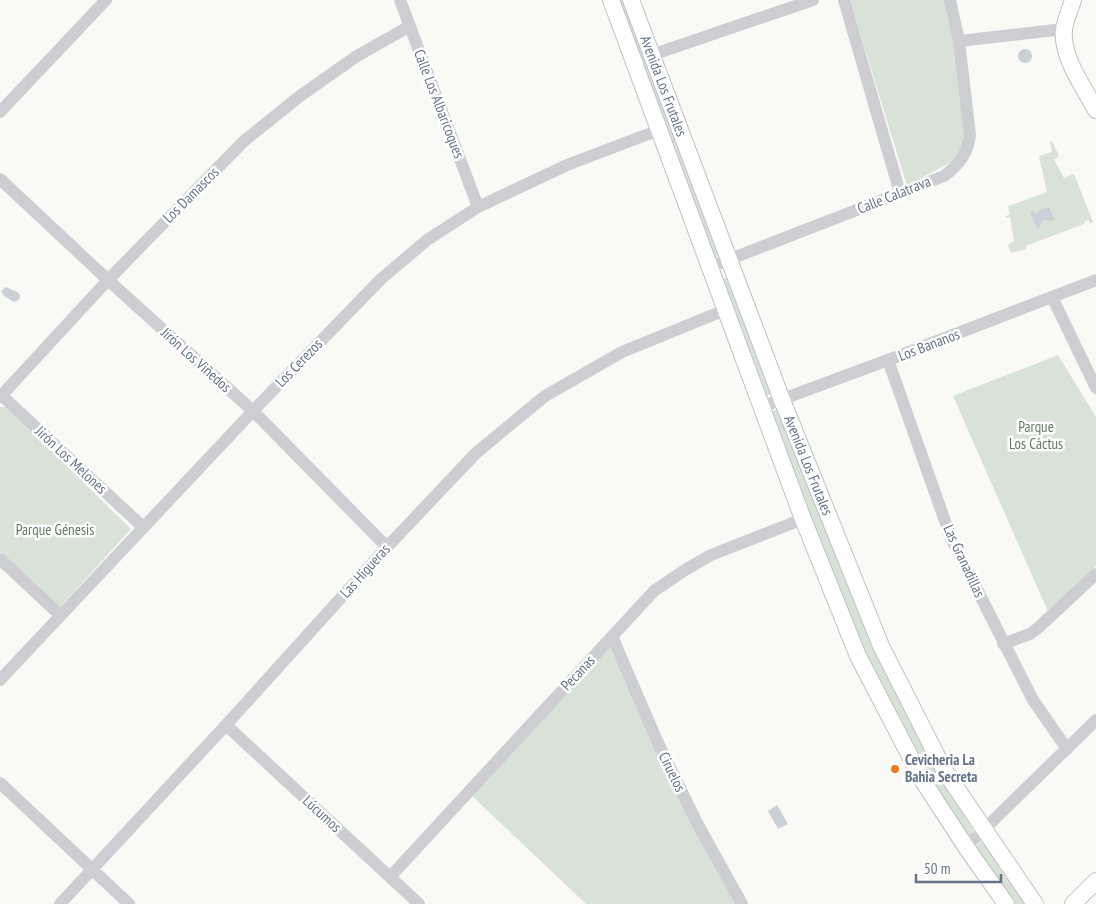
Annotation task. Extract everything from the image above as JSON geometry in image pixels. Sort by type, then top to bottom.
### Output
[{"type":"main road","name":"Avenida Los Frutales","points":[[611,0],[803,519],[858,656],[923,781],[1006,904]]},
{"type":"main road","name":"Avenida Los Frutales","points":[[631,0],[782,400],[881,646],[944,770],[1035,904]]},
{"type":"main road","points":[[1073,0],[1064,29],[1066,54],[1096,110]]},
{"type":"main road","points":[[1073,904],[1096,881]]},
{"type":"street","points":[[0,112],[106,0]]},
{"type":"street","name":"Calle Los Albaricoques","points":[[400,0],[478,207]]},
{"type":"street","points":[[634,62],[813,0]]},
{"type":"street","points":[[844,0],[900,193]]},
{"type":"street","name":"Calle Calatrava","points":[[710,267],[944,176],[955,168],[968,148],[970,135],[959,41],[950,0]]},
{"type":"street","name":"Los Damascos","points":[[1,395],[108,280],[244,141],[300,96],[357,56],[410,26]]},
{"type":"street","points":[[959,41],[1064,29]]},
{"type":"street","name":"Los Cerezos","points":[[0,680],[252,411],[380,279],[427,240],[478,207],[567,165],[659,130]]},
{"type":"street","name":"Jirón Los Viñedos","points":[[0,179],[252,411],[387,547]]},
{"type":"street","name":"Los Bananos","points":[[761,407],[1096,280]]},
{"type":"street","points":[[1052,298],[1096,388]]},
{"type":"street","name":"Las Higueras","points":[[60,904],[226,725],[387,547],[476,454],[545,396],[622,352],[726,310]]},
{"type":"street","name":"Las Granadillas","points":[[888,360],[952,538],[1032,700],[1067,749]]},
{"type":"street","name":"Jirón Los Melones","points":[[1,395],[143,527]]},
{"type":"street","name":"Pecanas","points":[[390,877],[654,591],[711,555],[803,519]]},
{"type":"street","points":[[0,559],[60,615]]},
{"type":"street","points":[[1003,644],[1030,634],[1038,628],[1096,574]]},
{"type":"street","name":"Ciruelos","points":[[612,636],[658,743],[688,805],[742,904]]},
{"type":"street","points":[[966,847],[1096,720]]},
{"type":"street","name":"Lúcumos","points":[[226,725],[419,904]]},
{"type":"street","points":[[0,783],[129,904]]},
{"type":"green space","points":[[615,0],[624,0],[644,54],[635,56]]},
{"type":"green space","points":[[850,0],[944,0],[947,6],[958,61],[965,146],[951,162],[907,186]]},
{"type":"green space","points":[[648,63],[719,254],[715,259],[640,64]]},
{"type":"green space","points":[[1052,141],[1059,156],[1054,160],[1064,178],[1074,174],[1093,222],[1085,221],[1084,224],[1026,246],[1026,249],[1011,253],[1008,245],[1014,241],[1010,217],[1006,218],[1010,214],[1008,206],[1047,192],[1039,156],[1052,152],[1050,142]]},
{"type":"green space","points":[[719,279],[727,279],[739,304],[772,391],[767,397],[763,396]]},
{"type":"green space","name":"Parque Los Cáctus","points":[[1058,355],[1096,417],[1096,566],[1050,616],[953,396]]},
{"type":"green space","name":"Parque Génesis","points":[[0,407],[7,407],[131,529],[60,607],[0,552]]},
{"type":"green space","points":[[774,410],[780,411],[938,773],[973,830],[970,836],[966,836],[929,778],[863,650],[772,416]]},
{"type":"green space","points":[[610,643],[738,904],[586,904],[470,794]]},
{"type":"green space","points":[[982,841],[1027,904],[1012,904],[974,848]]},
{"type":"shaded area","points":[[1025,49],[1030,51],[1032,56],[1030,61],[1025,63],[1020,61],[1018,56],[1020,51]]},
{"type":"shaded area","points":[[1049,207],[1055,220],[1041,222],[1038,230],[1030,212],[1034,211],[1036,215],[1040,210]]},
{"type":"shaded area","points":[[6,287],[19,293],[20,298],[17,301],[14,302],[4,296],[1,291]]},
{"type":"shaded area","points":[[777,805],[788,824],[778,829],[768,811]]},
{"type":"place","name":"Cevicheria La Bahia Secreta","points":[[895,769]]}]
